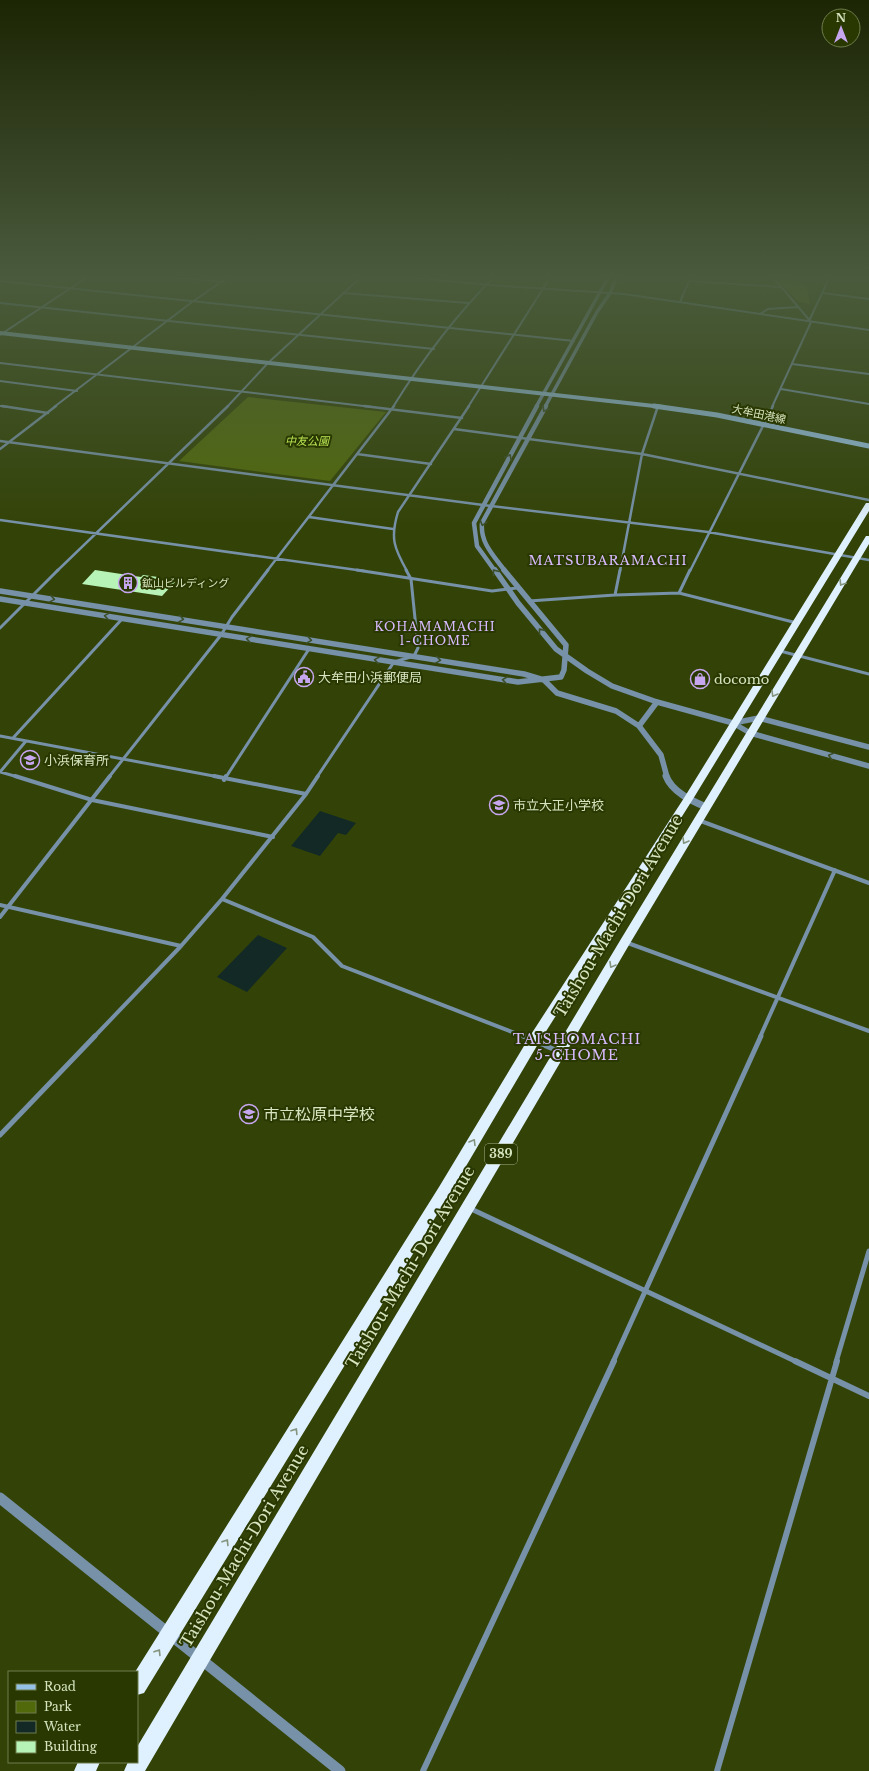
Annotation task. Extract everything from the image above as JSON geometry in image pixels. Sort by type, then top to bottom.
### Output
[{"type":"highway","name":"Taishou-Machi-Dori Avenue","points":[[138,1684],[444,1191],[534,1040],[688,799],[733,723],[780,651],[869,505]]},
{"type":"highway","name":"Taishou-Machi-Dori Avenue","points":[[134,1771],[759,718],[797,656],[863,558],[869,538]]},
{"type":"main road","name":"大牟田港線","points":[[229,359],[658,406],[717,415],[869,446]]},
{"type":"street","points":[[0,450],[118,359]]},
{"type":"street","points":[[0,628],[96,532],[243,392],[273,359]]},
{"type":"street","points":[[0,917],[221,635],[226,626],[277,558],[392,409],[411,378],[426,359]]},
{"type":"street","points":[[0,1135],[181,946],[222,900],[306,794],[394,662],[414,656],[418,648],[411,579],[395,550],[393,529],[398,512],[462,418],[499,359]]},
{"type":"street","points":[[564,359],[519,438],[474,523],[474,534],[477,546],[509,590],[556,649],[612,686],[657,702],[733,723],[750,733],[869,766]]},
{"type":"street","points":[[0,599],[518,682],[561,677],[564,670],[566,645],[517,588],[485,544],[481,534],[482,523],[572,359]]},
{"type":"street","points":[[679,593],[708,532],[764,424],[794,359]]},
{"type":"street","points":[[0,363],[462,418]]},
{"type":"street","points":[[792,364],[869,374]]},
{"type":"street","points":[[865,374],[869,370]]},
{"type":"street","points":[[0,381],[77,390]]},
{"type":"street","points":[[781,389],[869,404]]},
{"type":"street","points":[[0,406],[48,413]]},
{"type":"street","points":[[615,595],[627,523],[642,454],[658,406]]},
{"type":"street","points":[[454,430],[642,454],[869,500]]},
{"type":"street","points":[[0,441],[483,505],[708,532],[863,558]]},
{"type":"street","points":[[357,454],[430,464]]},
{"type":"street","points":[[309,517],[393,529]]},
{"type":"street","points":[[0,520],[277,558],[492,591],[517,588]]},
{"type":"street","points":[[0,591],[414,656],[524,674],[544,680],[557,693],[616,711],[639,726],[661,755],[667,779],[688,799],[706,807]]},
{"type":"street","points":[[527,601],[615,595],[679,593],[797,623]]},
{"type":"street","points":[[13,738],[122,619]]},
{"type":"street","points":[[224,780],[309,649]]},
{"type":"street","points":[[780,651],[869,674]]},
{"type":"street","points":[[639,726],[657,702]]},
{"type":"street","points":[[733,723],[759,718],[869,747]]},
{"type":"street","points":[[0,736],[126,758],[224,780],[306,794]]},
{"type":"street","points":[[26,741],[0,772],[92,800],[273,837]]},
{"type":"street","points":[[698,820],[869,883]]},
{"type":"street","points":[[423,1771],[646,1292],[779,998],[835,870]]},
{"type":"street","points":[[222,900],[313,937],[342,966],[534,1040],[560,1052]]},
{"type":"street","points":[[0,905],[181,946]]},
{"type":"street","points":[[625,942],[869,1031]]},
{"type":"street","points":[[469,1208],[869,1396]]},
{"type":"street","points":[[717,1771],[869,1251]]},
{"type":"street","points":[[0,1498],[340,1771]]},
{"type":"green space","name":"中友公園","points":[[248,397],[386,412],[330,481],[179,461]]},
{"type":"water","points":[[320,811],[356,823],[346,835],[338,833],[320,856],[291,846]]},
{"type":"water","points":[[258,935],[287,948],[247,992],[217,977]]},
{"type":"building","name":"鉱山ビルディング","points":[[95,570],[141,577],[143,575],[158,577],[156,580],[175,582],[162,596],[82,584]]},
{"type":"place","name":"鉱山ビルディング","points":[[128,583]]},
{"type":"place","name":"大牟田小浜郵便局","points":[[304,677]]},
{"type":"place","name":"docomo","points":[[700,679]]},
{"type":"place","name":"小浜保育所","points":[[30,760]]},
{"type":"place","name":"市立大正小学校","points":[[499,805]]},
{"type":"place","name":"市立松原中学校","points":[[249,1114]]},
{"type":"district","name":"MATSUBARAMACHI","points":[[608,560]]},
{"type":"district","name":"KOHAMAMACHI 1-CHOME","points":[[435,634]]},
{"type":"district","name":"TAISHOMACHI 5-CHOME","points":[[577,1048]]}]
